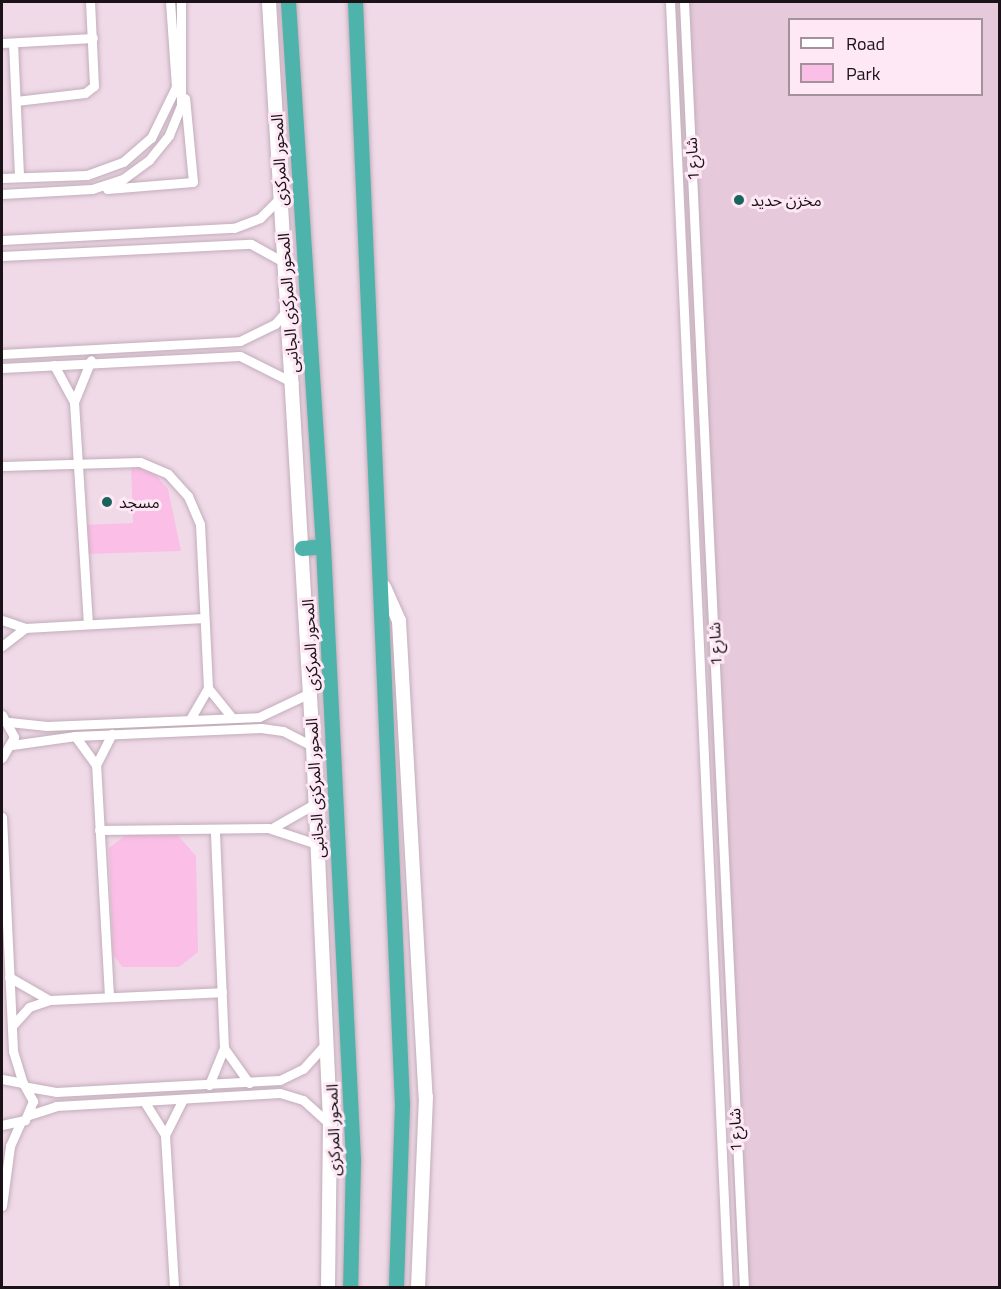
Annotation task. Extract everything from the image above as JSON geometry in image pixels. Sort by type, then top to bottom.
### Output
[{"type":"highway","name":"المحور المركزى","points":[[288,2],[323,546],[353,1160],[350,1287]]},
{"type":"highway","points":[[355,2],[384,587],[402,1104],[396,1287]]},
{"type":"highway","points":[[302,548],[323,546]]},
{"type":"main road","name":"المحور المركزى الجانبى","points":[[269,2],[284,262],[294,383],[314,746],[330,1124],[328,1287]]},
{"type":"main road","points":[[384,587],[395,605],[400,633],[426,1096],[418,1287]]},
{"type":"street","points":[[16,101],[90,91],[96,81],[90,2]]},
{"type":"street","points":[[2,178],[106,170],[152,138],[176,87],[170,2]]},
{"type":"street","points":[[2,194],[193,182],[184,89],[181,2]]},
{"type":"street","name":"شارع 1","points":[[670,2],[728,1287]]},
{"type":"street","name":"شارع 1","points":[[684,2],[744,1287]]},
{"type":"street","points":[[2,43],[93,38]]},
{"type":"street","points":[[13,43],[19,177]]},
{"type":"street","points":[[673,61],[687,61]]},
{"type":"street","points":[[92,189],[123,179],[149,160],[173,128],[184,89]]},
{"type":"street","points":[[2,240],[234,228],[260,218],[281,197]]},
{"type":"street","points":[[2,256],[244,244],[263,248],[284,262]]},
{"type":"street","points":[[2,354],[240,341],[275,324],[289,308]]},
{"type":"street","points":[[74,402],[92,363],[91,349]]},
{"type":"street","points":[[2,368],[240,356],[294,383]]},
{"type":"street","points":[[54,365],[74,402],[88,624]]},
{"type":"street","points":[[2,466],[140,462],[179,484],[200,524],[208,688],[191,717]]},
{"type":"street","points":[[2,620],[25,628],[204,618]]},
{"type":"street","points":[[2,646],[25,628]]},
{"type":"street","points":[[208,688],[231,716]]},
{"type":"street","points":[[12,745],[5,719],[47,726],[279,712],[310,693]]},
{"type":"street","points":[[2,768],[4,756],[12,745],[75,736],[273,728],[314,746]]},
{"type":"street","points":[[109,996],[96,765],[112,734]]},
{"type":"street","points":[[75,736],[96,765]]},
{"type":"street","points":[[99,830],[268,828],[293,820],[316,803]]},
{"type":"street","points":[[2,817],[12,1027],[25,1085],[33,1101],[29,1115]]},
{"type":"street","points":[[268,828],[317,844]]},
{"type":"street","points":[[209,1084],[224,1048],[215,829]]},
{"type":"street","points":[[9,977],[49,1000]]},
{"type":"street","points":[[12,1027],[29,1007],[49,1000],[222,992]]},
{"type":"street","points":[[2,1079],[56,1092],[249,1083],[296,1074],[327,1042]]},
{"type":"street","points":[[224,1048],[249,1083]]},
{"type":"street","points":[[2,1206],[10,1146],[20,1124],[29,1115],[47,1108],[280,1093],[303,1100],[330,1124]]},
{"type":"street","points":[[165,1135],[183,1099]]},
{"type":"street","points":[[144,1101],[165,1135],[174,1287]]},
{"type":"street","points":[[2,1125],[20,1124]]},
{"type":"shaded area","points":[[675,2],[999,2],[999,1287],[738,1287]]},
{"type":"green space","points":[[131,463],[154,473],[168,489],[181,551],[85,554],[83,525],[133,523]]},
{"type":"green space","points":[[176,833],[196,856],[198,952],[179,967],[122,967],[113,954],[109,848],[126,835]]},
{"type":"place","name":"مخزن حديد","points":[[739,200]]},
{"type":"place","name":"مسجد","points":[[107,502]]}]
